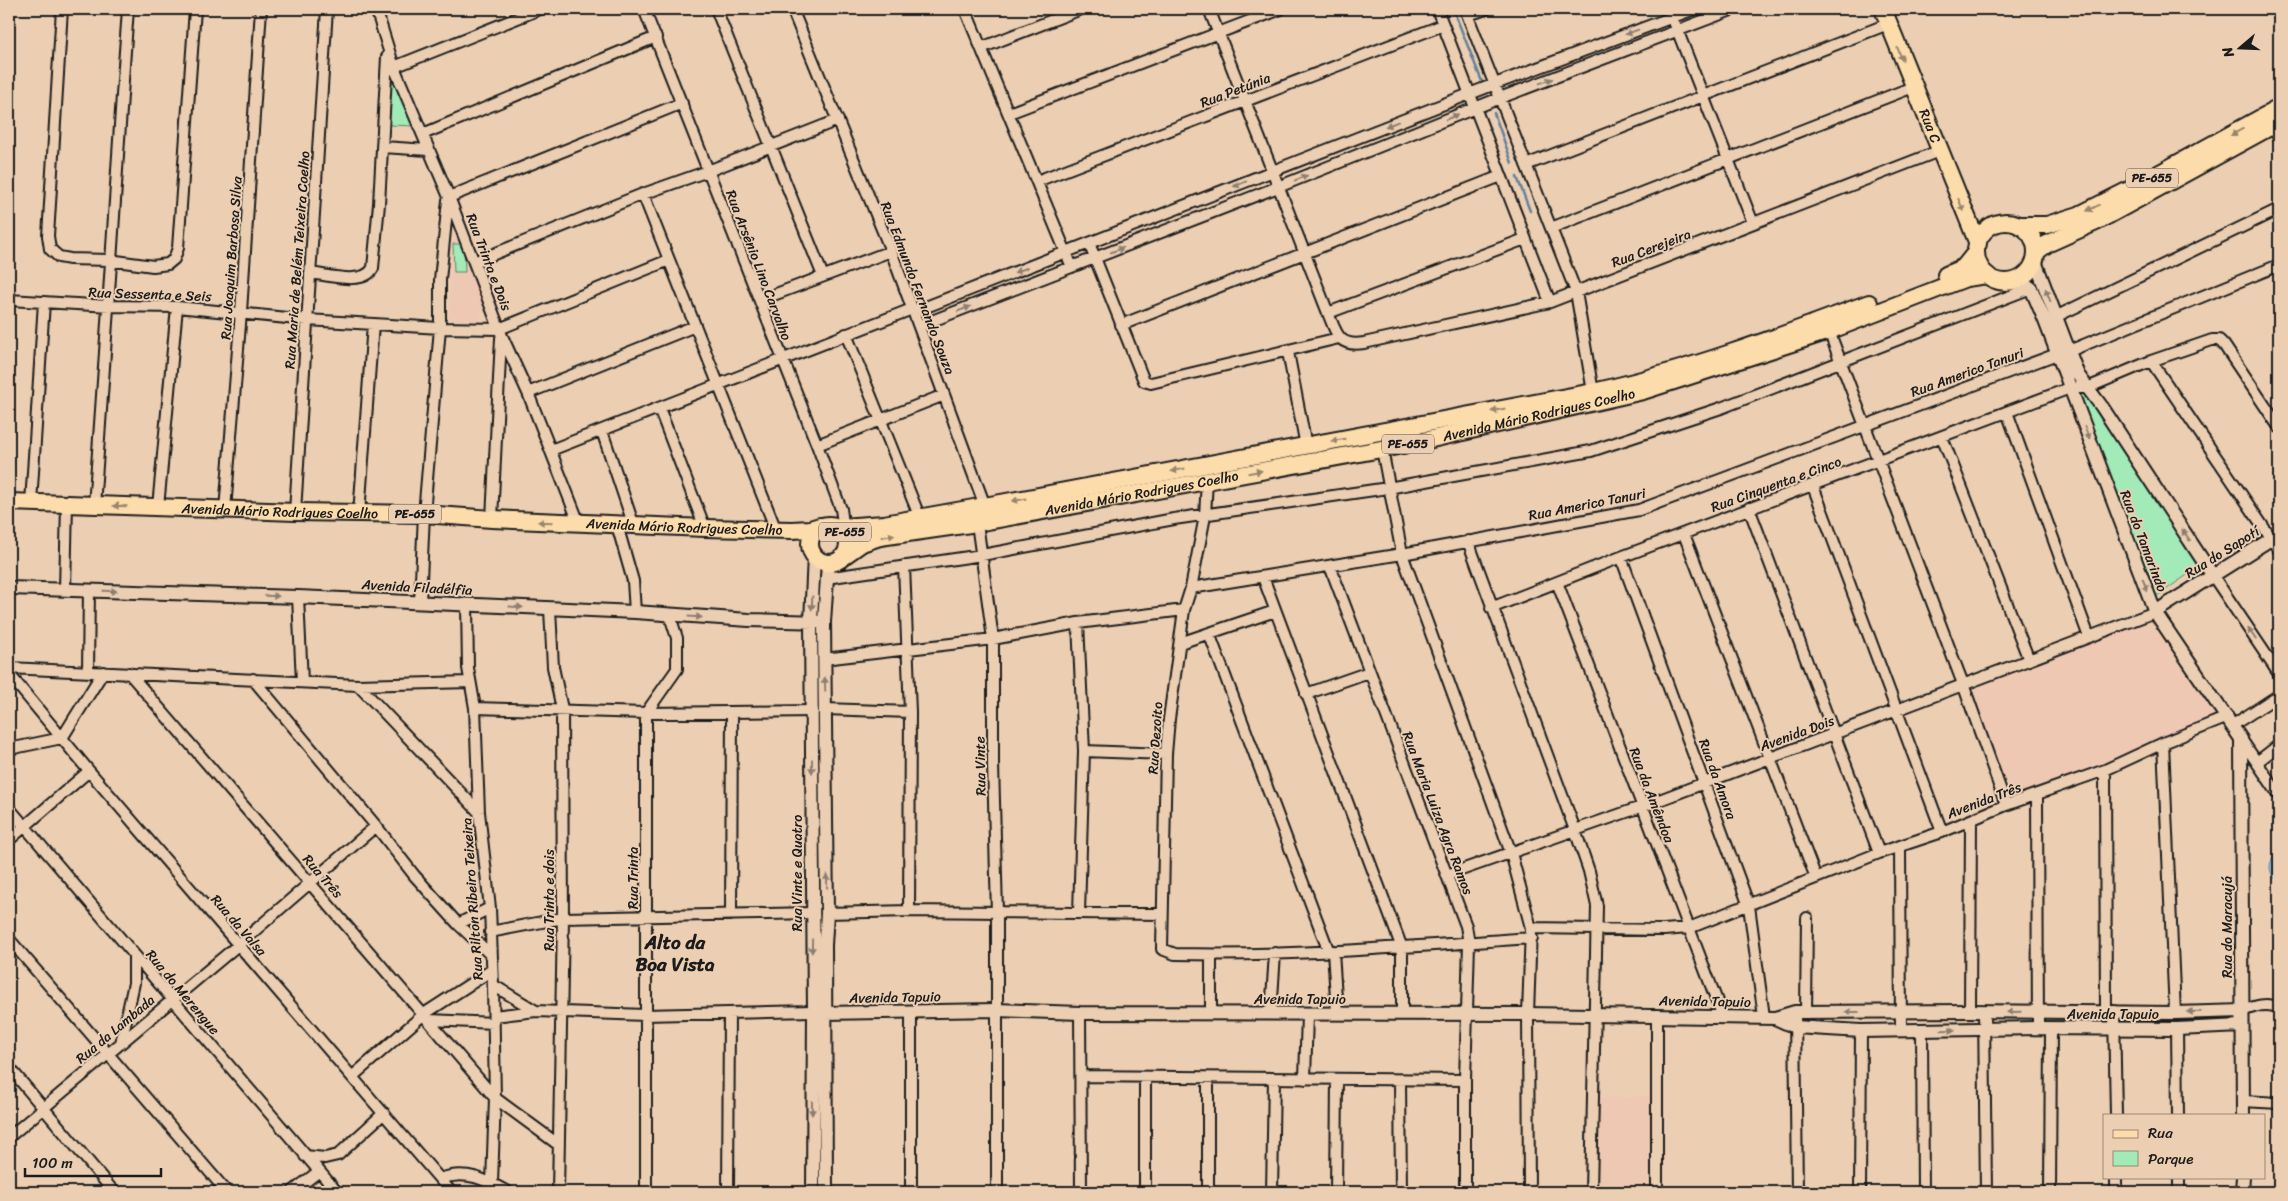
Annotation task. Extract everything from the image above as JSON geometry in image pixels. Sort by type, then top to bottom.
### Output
[{"type":"main road","name":"Rua C","points":[[1886,16],[1977,248]]},
{"type":"main road","name":"PE-655","points":[[1977,248],[1986,230],[1994,225],[2002,223],[2047,225],[2079,215],[2127,192],[2279,108]]},
{"type":"main road","name":"PE-655","points":[[1987,275],[2002,282],[2025,284],[2026,274],[2035,256],[2047,244],[2096,222],[2277,129]]},
{"type":"main road","points":[[2019,225],[2031,236],[2035,256]]},
{"type":"main road","points":[[1977,248],[1978,261],[1987,275]]},
{"type":"main road","name":"Avenida Mário Rodrigues Coelho","points":[[843,529],[920,518],[1593,392],[1681,367],[1781,335],[1868,304],[1958,270],[1970,262],[1977,248]]},
{"type":"main road","name":"Avenida Mário Rodrigues Coelho","points":[[845,555],[855,546],[870,540],[977,523],[1382,449],[1643,391],[1829,331],[1966,278],[1987,275]]},
{"type":"main road","name":"Avenida Mário Rodrigues Coelho","points":[[9,502],[359,514],[424,514],[634,526],[776,530],[810,529],[820,526]]},
{"type":"main road","name":"PE-655","points":[[832,524],[843,529],[848,546],[845,555],[834,562],[827,570],[814,555],[810,542],[815,530],[820,526],[832,524]]},
{"type":"street","points":[[62,9],[49,246],[51,251],[59,257],[70,259],[109,260],[163,266],[174,259],[177,253],[195,9]]},
{"type":"street","points":[[94,505],[110,306],[109,260],[128,9]]},
{"type":"street","name":"Rua Joaquim Barbosa Silva","points":[[226,510],[242,312],[261,9]]},
{"type":"street","name":"Rua Maria de Belém Teixeira Coelho","points":[[295,512],[327,9]]},
{"type":"street","name":"Rua Trinta e Dois","points":[[376,9],[394,67],[449,197],[500,333],[528,393],[579,523]]},
{"type":"street","points":[[394,67],[540,9]]},
{"type":"street","name":"Rua Arsênio Lino Carvalho","points":[[644,9],[817,445],[841,509],[843,529]]},
{"type":"street","points":[[716,9],[823,276]]},
{"type":"street","name":"Rua Edmundo Fernando Souza","points":[[792,9],[913,310],[985,506]]},
{"type":"street","points":[[965,9],[1072,268]]},
{"type":"street","points":[[982,48],[1082,9]]},
{"type":"street","points":[[1089,244],[1144,381],[1151,383],[1288,352],[1339,338],[1209,9]]},
{"type":"street","points":[[1009,113],[1281,9]]},
{"type":"street","points":[[1437,9],[1550,302]]},
{"type":"street","points":[[1486,9],[1466,12],[1576,292],[1593,392]]},
{"type":"street","points":[[551,450],[846,334],[1089,244],[1671,13],[1694,9]]},
{"type":"street","points":[[919,326],[1095,259],[1500,98],[1734,9]]},
{"type":"street","points":[[1671,13],[1753,223]]},
{"type":"street","points":[[1526,166],[1703,97],[1886,16]]},
{"type":"street","name":"Rua Petúnia","points":[[1037,181],[1443,25]]},
{"type":"street","points":[[423,134],[656,37]]},
{"type":"street","points":[[310,273],[359,279],[371,272],[374,262],[383,147],[388,46]]},
{"type":"street","points":[[1551,228],[1913,87]]},
{"type":"street","points":[[420,602],[424,514],[440,328],[440,280],[449,197],[682,103]]},
{"type":"street","points":[[474,262],[643,194],[772,147],[838,120]]},
{"type":"street","points":[[383,147],[428,150]]},
{"type":"street","name":"Rua Cerejeira","points":[[1339,338],[1348,343],[1364,343],[1550,302],[1939,151]]},
{"type":"street","points":[[1121,325],[1501,176]]},
{"type":"street","points":[[643,194],[720,384],[776,530]]},
{"type":"street","points":[[2051,319],[2107,290],[2279,208]]},
{"type":"street","points":[[1328,313],[1525,239]]},
{"type":"street","points":[[760,300],[890,251]]},
{"type":"street","name":"Rua do Tamarindo","points":[[2035,256],[2051,319],[2063,352],[2070,388],[2155,612],[2279,795]]},
{"type":"street","points":[[492,519],[500,333],[669,260]]},
{"type":"street","name":"Rua Americo Tanuri","points":[[1191,588],[1402,554],[1639,510],[2063,352],[2279,265]]},
{"type":"street","points":[[827,570],[904,566],[982,556],[1174,520],[1388,488],[1591,451],[1615,444],[1637,434],[1663,428],[1720,408],[2025,284]]},
{"type":"street","name":"Rua do Tamarindo","points":[[2025,284],[2051,319]]},
{"type":"street","name":"Rua Sessenta e Seis","points":[[9,300],[110,306],[177,307],[307,320],[500,333]]},
{"type":"street","points":[[31,503],[44,302]]},
{"type":"street","points":[[158,508],[177,307]]},
{"type":"street","points":[[359,514],[374,324]]},
{"type":"street","points":[[528,393],[695,326]]},
{"type":"street","points":[[1829,331],[1963,684],[2006,805]]},
{"type":"street","points":[[846,334],[920,518]]},
{"type":"street","points":[[2070,388],[2087,388],[2151,361],[2212,340],[2219,340],[2279,427]]},
{"type":"street","points":[[1288,352],[1306,446]]},
{"type":"street","name":"Rua do Tamarindo","points":[[2063,352],[2213,576]]},
{"type":"street","points":[[2151,361],[2276,536],[2279,550]]},
{"type":"street","name":"Rua Cinquenta e Cinco","points":[[1491,608],[1749,508],[1813,486],[2070,388]]},
{"type":"street","points":[[817,445],[944,395]]},
{"type":"street","points":[[659,408],[705,528]]},
{"type":"street","points":[[2007,412],[2089,638]]},
{"type":"street","points":[[602,431],[634,526]]},
{"type":"street","points":[[1942,437],[2029,660]]},
{"type":"street","points":[[1382,449],[1402,554],[1511,853],[1531,933],[1528,1014],[1529,1192]]},
{"type":"street","name":"Rua Dezoito","points":[[1207,480],[1205,516],[1191,588],[1184,610],[1166,754],[1160,945],[1164,952],[1170,954],[1211,955]]},
{"type":"street","points":[[1813,486],[1942,832]]},
{"type":"street","points":[[64,590],[66,504]]},
{"type":"street","points":[[1749,508],[1879,853]]},
{"type":"street","name":"Rua Vinte","points":[[977,523],[993,639],[993,764],[997,913],[997,1192]]},
{"type":"street","points":[[617,525],[633,581],[635,612]]},
{"type":"street","points":[[1684,534],[1816,878]]},
{"type":"street","name":"Rua do Sapotí","points":[[2155,612],[2276,536]]},
{"type":"street","points":[[1468,541],[1491,608],[1575,830],[1593,884],[1597,906],[1598,929],[1590,1192]]},
{"type":"street","name":"Rua Vinte e Quatro","points":[[812,1192],[819,1030],[827,913],[814,555]]},
{"type":"street","name":"Rua da Amora","points":[[1621,557],[1749,906],[1769,1018]]},
{"type":"street","points":[[904,566],[910,712],[909,912]]},
{"type":"street","name":"Rua Maria Luiza Agra Ramos","points":[[1330,566],[1447,874],[1463,918],[1469,943],[1465,1080],[1465,1192]]},
{"type":"street","name":"Rua Vinte e Quatro","points":[[820,1012],[813,913],[819,710],[824,659],[817,622],[827,570]]},
{"type":"street","points":[[2213,576],[2279,674]]},
{"type":"street","points":[[1263,577],[1402,948],[1402,1014]]},
{"type":"street","name":"Rua da Amêndoa","points":[[1557,582],[1722,1017]]},
{"type":"street","name":"Avenida Filadélfia","points":[[9,588],[420,602],[817,622]]},
{"type":"street","points":[[88,671],[89,590]]},
{"type":"street","points":[[298,597],[302,682]]},
{"type":"street","name":"Rua Rilton Ribeiro Teixeira","points":[[467,604],[470,682],[475,708],[479,812],[490,908],[495,1098],[493,1188]]},
{"type":"street","name":"Rua Trinta e dois","points":[[550,609],[553,667],[562,710],[563,918],[558,1192]]},
{"type":"street","points":[[824,659],[993,639],[1078,623],[1184,610]]},
{"type":"street","points":[[1180,643],[1275,611]]},
{"type":"street","name":"Avenida Dois","points":[[1447,874],[1641,807],[2155,612]]},
{"type":"street","points":[[646,713],[677,669],[677,638],[670,616]]},
{"type":"street","points":[[1078,623],[1084,751],[1080,913]]},
{"type":"street","points":[[1209,633],[1331,951],[1337,1014]]},
{"type":"street","points":[[9,668],[358,685],[470,682]]},
{"type":"street","points":[[9,749],[62,738],[103,672]]},
{"type":"street","points":[[1306,694],[1369,672]]},
{"type":"street","name":"Rua Três","points":[[129,673],[495,1098],[559,1145]]},
{"type":"street","name":"Rua da Valsa","points":[[9,674],[89,772],[353,1076],[451,1192]]},
{"type":"street","points":[[253,679],[376,826],[414,875],[458,924],[491,955]]},
{"type":"street","points":[[358,685],[479,812]]},
{"type":"street","name":"Avenida Três","points":[[1211,955],[1402,948],[1469,943],[1531,933],[1598,929],[1664,930],[1689,928],[1749,906],[1879,853],[1942,832],[2006,805],[2105,770],[2163,743],[2230,721],[2279,695]]},
{"type":"street","points":[[475,708],[646,713],[819,710],[910,712]]},
{"type":"street","points":[[731,915],[732,712]]},
{"type":"street","name":"Rua Trinta","points":[[646,713],[646,1192]]},
{"type":"street","name":"Rua do Maracujá","points":[[2241,739],[2243,1114]]},
{"type":"street","points":[[2163,743],[2175,1013]]},
{"type":"street","points":[[2257,762],[2279,745]]},
{"type":"street","points":[[1084,751],[1166,754]]},
{"type":"street","points":[[2105,770],[2110,1011],[2115,1030],[2116,1114]]},
{"type":"street","points":[[9,840],[89,772]]},
{"type":"street","points":[[2037,795],[2038,1028]]},
{"type":"street","name":"Rua do Merengue","points":[[9,808],[171,1000],[337,1192]]},
{"type":"street","points":[[1970,1011],[1971,820]]},
{"type":"street","name":"Rua da Lambada","points":[[9,1137],[238,945],[376,826]]},
{"type":"street","points":[[1900,847],[1901,1031]]},
{"type":"street","points":[[458,924],[490,908]]},
{"type":"street","points":[[490,932],[563,918],[813,913]]},
{"type":"street","points":[[827,913],[1162,914]]},
{"type":"street","points":[[1797,1192],[1795,1026],[1801,1013],[1808,918]]},
{"type":"street","points":[[9,939],[227,1192]]},
{"type":"street","points":[[1271,1014],[1275,953]]},
{"type":"street","points":[[1211,955],[1211,1013]]},
{"type":"street","points":[[120,1043],[134,983],[134,956]]},
{"type":"street","points":[[353,1076],[427,1017],[492,970]]},
{"type":"street","points":[[493,986],[536,1012]]},
{"type":"street","points":[[2243,1011],[2258,1005],[2271,1005],[2279,1008]]},
{"type":"street","name":"Avenida Tapuio","points":[[427,1017],[494,1019],[536,1012],[645,1015],[996,1010],[1271,1014],[1528,1014],[1769,1018],[1801,1013],[2110,1011],[2175,1013],[2243,1011]]},
{"type":"street","points":[[911,1012],[911,1192]]},
{"type":"street","points":[[1080,1012],[1081,1192]]},
{"type":"street","points":[[1984,1012],[1986,1192]]},
{"type":"street","points":[[728,1192],[729,1014]]},
{"type":"street","points":[[1305,1079],[1307,1014]]},
{"type":"street","points":[[1657,1016],[1657,1192]]},
{"type":"street","name":"Avenida Tapuio","points":[[1769,1018],[1795,1026],[1861,1031],[2038,1028],[2115,1030],[2242,1026]]},
{"type":"street","points":[[2050,1192],[2051,1029]]},
{"type":"street","points":[[2177,1029],[2178,1114]]},
{"type":"street","name":"Rua Vinte e Quatro","points":[[819,1030],[826,1192]]},
{"type":"street","points":[[1922,1030],[1923,1192]]},
{"type":"street","points":[[1860,1192],[1861,1031]]},
{"type":"street","points":[[9,1067],[114,1192]]},
{"type":"street","points":[[1081,1076],[1208,1079],[1465,1080]]},
{"type":"street","points":[[1145,1077],[1145,1192]]},
{"type":"street","points":[[1272,1192],[1274,1078]]},
{"type":"street","points":[[1208,1079],[1208,1192]]},
{"type":"street","points":[[1336,1192],[1337,1079]]},
{"type":"street","points":[[1400,1080],[1401,1192]]},
{"type":"street","points":[[2243,1101],[2279,1104]]},
{"type":"street","points":[[305,1156],[325,1158],[338,1155],[384,1113]]},
{"type":"street","points":[[292,1192],[318,1172]]},
{"type":"street","points":[[440,1179],[452,1175],[473,1176],[493,1188],[508,1192]]},
{"type":"street","points":[[2116,1178],[2116,1192]]},
{"type":"street","points":[[2179,1178],[2179,1192]]},
{"type":"street","points":[[2242,1178],[2242,1192]]},
{"type":"shaded area","points":[[462,236],[487,304],[482,304],[480,323],[448,319],[453,240]]},
{"type":"shaded area","points":[[2149,621],[2218,717],[2012,797],[1970,690]]},
{"type":"shaded area","points":[[1650,1096],[1651,1192],[1598,1192],[1598,1098]]},
{"type":"green space","points":[[390,66],[416,126],[387,125]]},
{"type":"green space","points":[[453,244],[464,244],[465,272],[454,272]]},
{"type":"green space","points":[[2086,392],[2203,564],[2157,596],[2079,397],[2081,393]]},
{"type":"water","points":[[2279,852],[2279,882],[2272,875],[2270,867],[2272,859]]},
{"type":"waterway","points":[[1453,9],[1483,84]]},
{"type":"waterway","points":[[1494,113],[1512,163]]},
{"type":"waterway","points":[[1517,177],[1530,211]]},
{"type":"district","name":"Alto da Boa Vista","points":[[675,953]]}]
